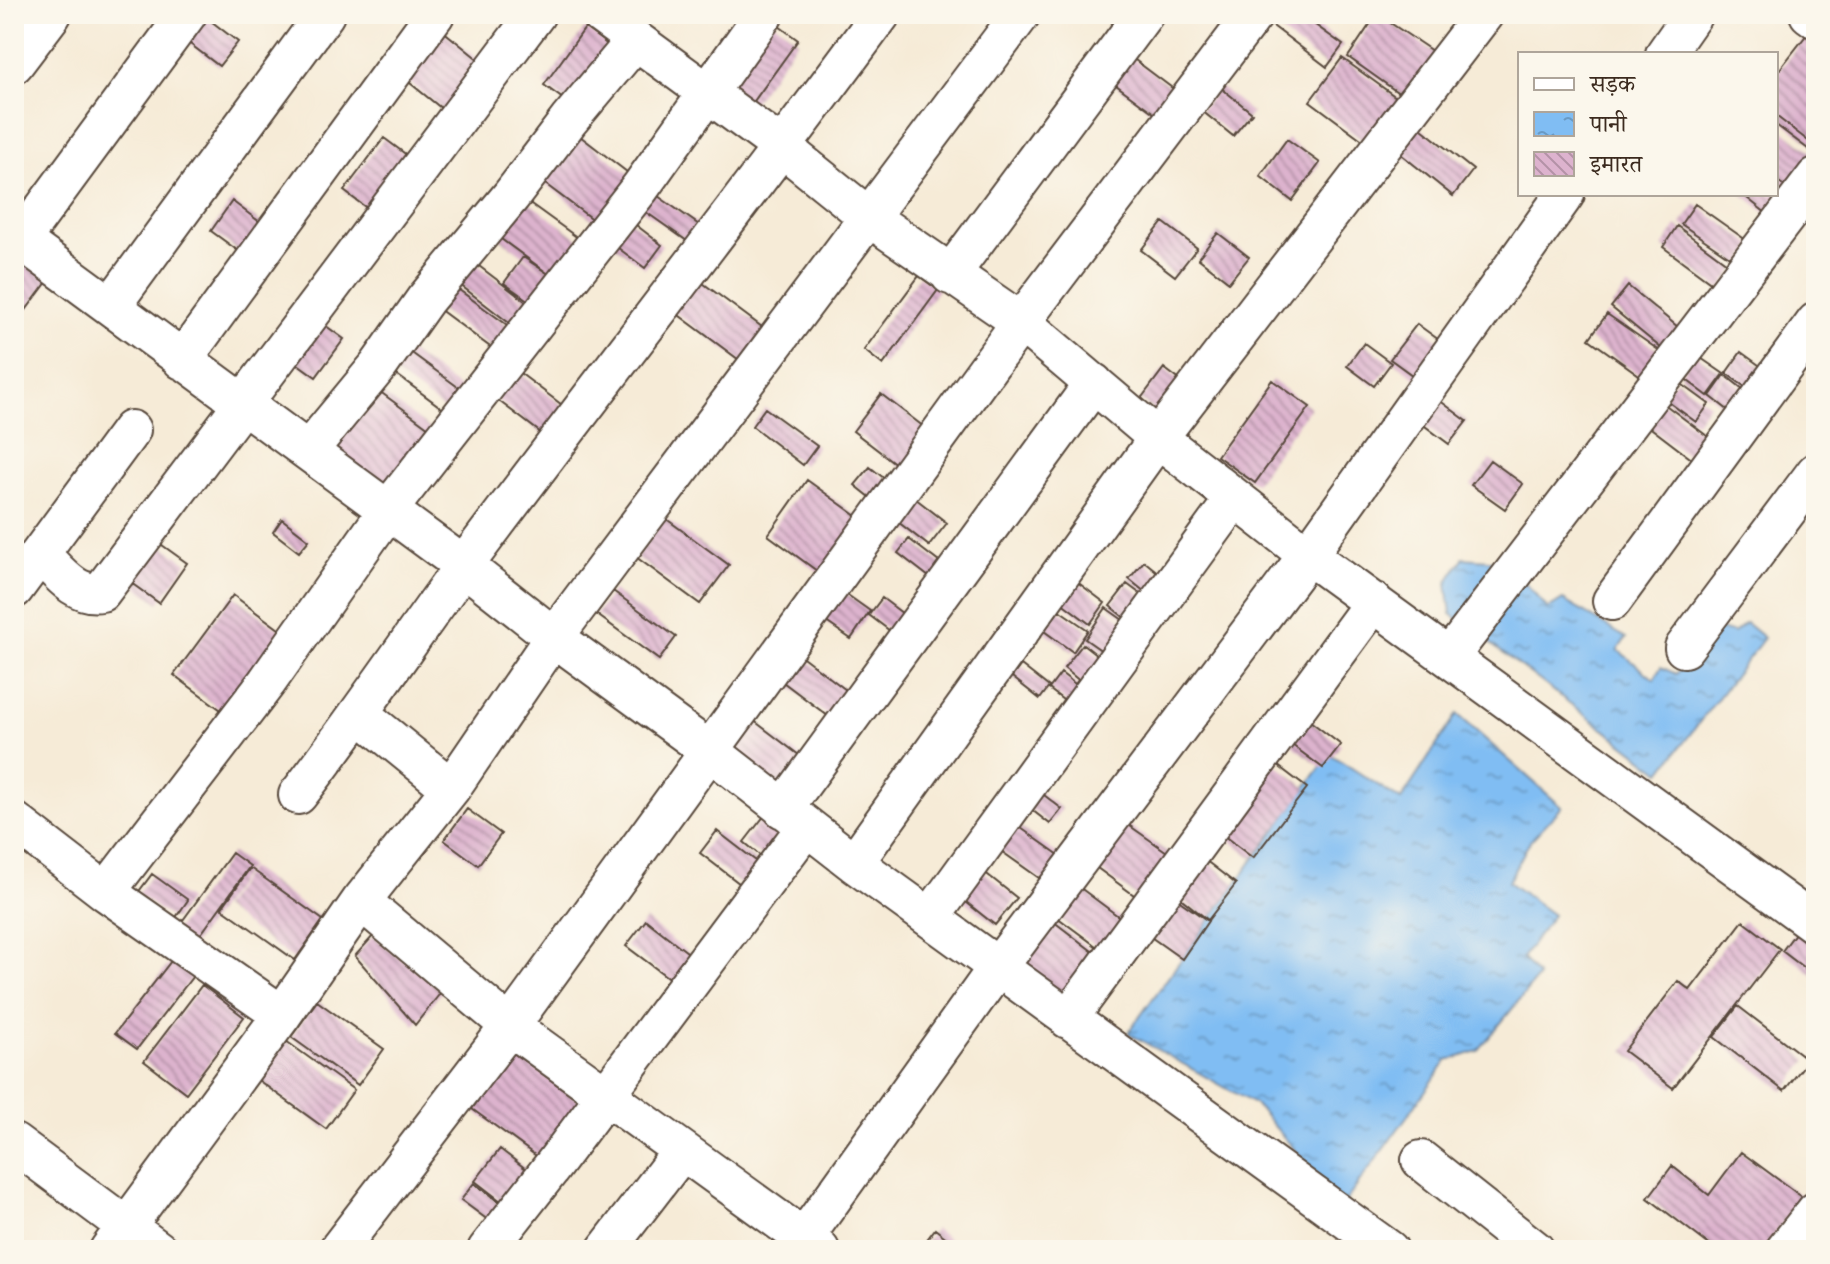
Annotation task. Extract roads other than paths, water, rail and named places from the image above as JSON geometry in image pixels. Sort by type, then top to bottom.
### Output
[{"type":"street","points":[[14,64],[52,14]]},
{"type":"street","points":[[187,14],[16,241],[111,306],[464,566],[854,863],[1389,1250]]},
{"type":"street","points":[[111,306],[325,14]]},
{"type":"street","points":[[182,360],[435,14]]},
{"type":"street","points":[[40,554],[79,591],[90,595],[101,592],[536,14]]},
{"type":"street","points":[[600,14],[783,148],[870,218],[1021,322],[1158,438],[1308,555],[1816,925]]},
{"type":"street","points":[[106,892],[276,671],[388,510],[640,188],[764,14]]},
{"type":"street","points":[[298,795],[360,714],[464,566],[783,148],[881,14]]},
{"type":"street","points":[[117,1238],[282,1015],[361,901],[451,788],[554,637],[1021,14]]},
{"type":"street","points":[[950,275],[1144,14]]},
{"type":"street","points":[[338,1250],[510,1026],[1021,322],[1254,14]]},
{"type":"street","points":[[854,863],[1158,438],[1484,14]]},
{"type":"street","points":[[1666,52],[1693,14]]},
{"type":"street","points":[[1809,14],[1816,19]]},
{"type":"street","points":[[308,451],[379,365],[425,300],[636,40]]},
{"type":"street","points":[[1450,656],[1816,177]]},
{"type":"street","points":[[361,901],[510,1026],[812,1244],[998,967],[1308,555],[1564,196]]},
{"type":"street","points":[[1612,601],[1816,322]]},
{"type":"street","points":[[487,1250],[605,1094],[1094,383]]},
{"type":"street","points":[[14,589],[131,430]]},
{"type":"street","points":[[1684,648],[1816,472]]},
{"type":"street","points":[[930,918],[1235,498]]},
{"type":"street","points":[[1068,1019],[1374,602]]},
{"type":"street","points":[[360,714],[451,788]]},
{"type":"street","points":[[14,821],[106,892],[282,1015]]},
{"type":"street","points":[[14,1143],[117,1238],[158,1250]]},
{"type":"street","points":[[606,1250],[682,1151]]},
{"type":"street","points":[[1421,1160],[1535,1250]]},
{"type":"street","points":[[1785,1250],[1816,1211]]},
{"type":"water","points":[[1463,558],[1501,561],[1548,609],[1563,600],[1626,638],[1618,650],[1654,679],[1661,667],[1676,674],[1703,638],[1720,629],[1734,633],[1746,623],[1764,638],[1661,772],[1451,614],[1447,583]]},
{"type":"water","points":[[1457,714],[1562,807],[1530,841],[1508,882],[1553,915],[1522,958],[1538,977],[1478,1051],[1447,1061],[1343,1205],[1256,1105],[1128,1033],[1330,754],[1401,800]]}]
